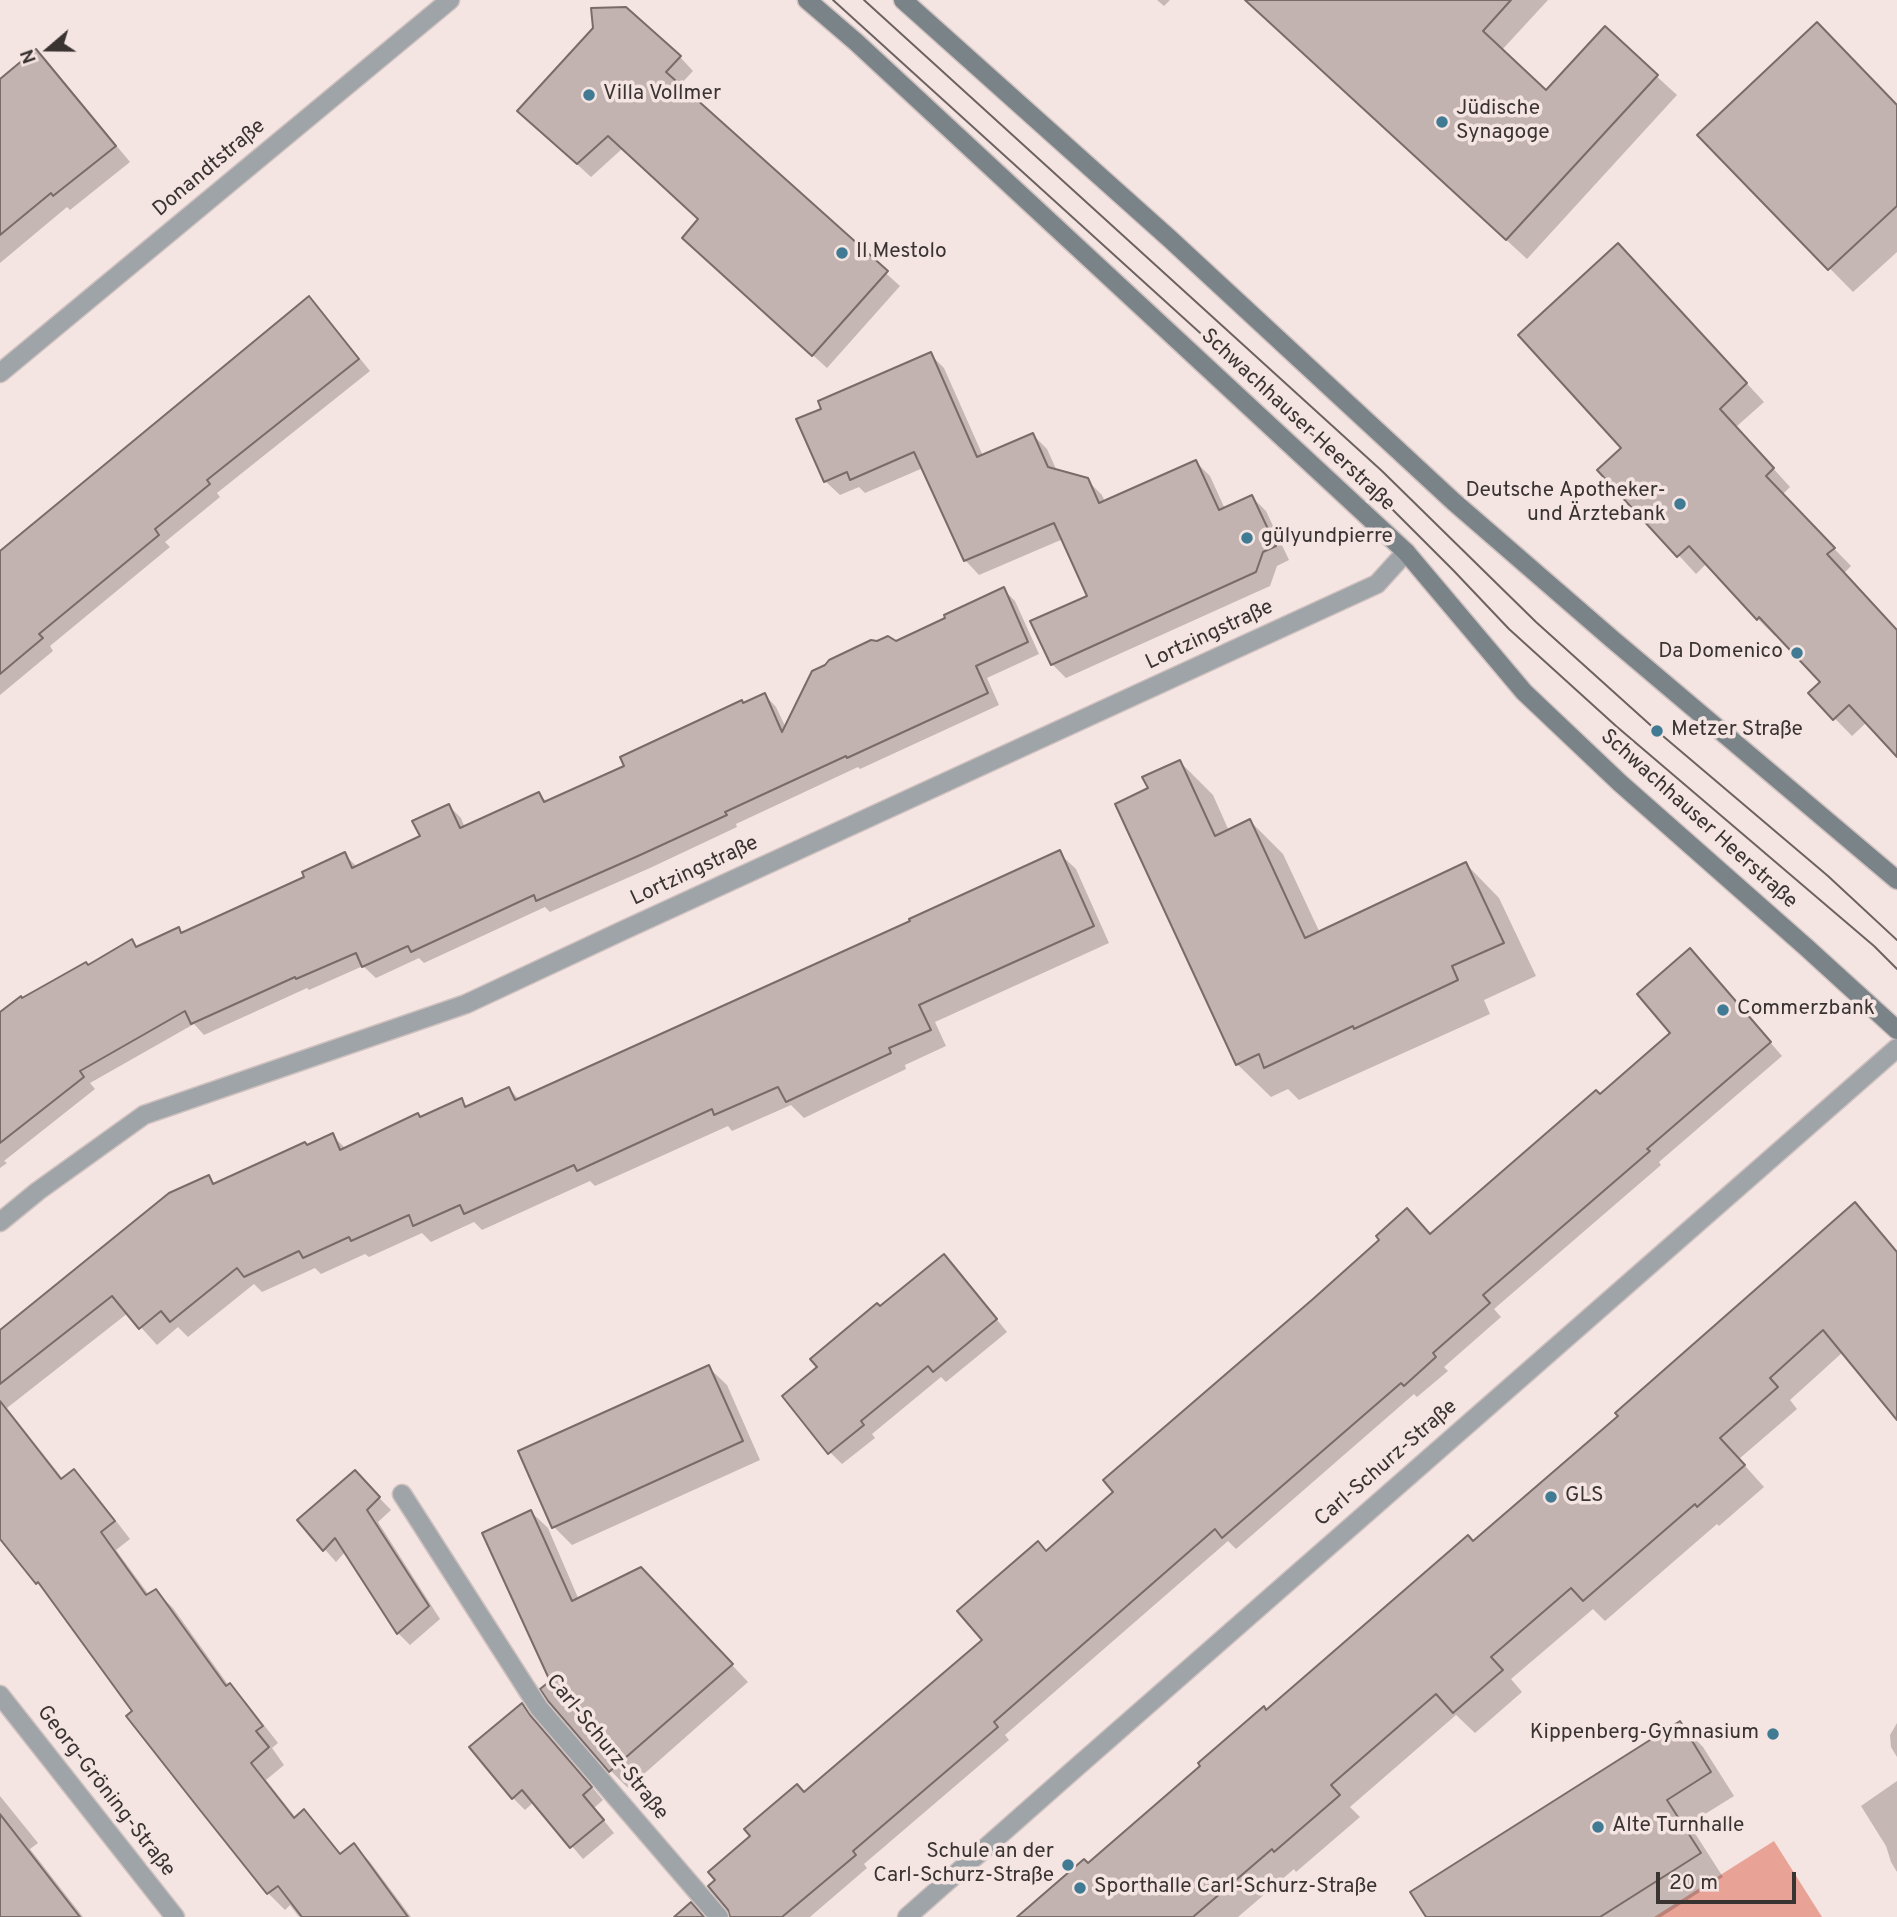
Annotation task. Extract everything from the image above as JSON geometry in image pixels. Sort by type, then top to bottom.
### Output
[{"type":"main road","name":"Schwachhauser Heerstraße","points":[[807,0],[856,42],[1406,552],[1524,692],[1619,783],[1897,1030]]},
{"type":"main road","points":[[903,0],[1170,239],[1454,502],[1897,880]]},
{"type":"street","name":"Donandtstraße","points":[[0,373],[450,0]]},
{"type":"street","name":"Lortzingstraße","points":[[0,1222],[38,1191],[144,1115],[466,1004],[1377,584],[1406,552]]},
{"type":"street","name":"Carl-Schurz-Straße","points":[[908,1917],[1080,1763],[1897,1048]]},
{"type":"street","name":"Carl-Schurz-Straße","points":[[402,1494],[540,1708],[719,1917]]},
{"type":"street","name":"Georg-Gröning-Straße","points":[[0,1695],[175,1917]]},
{"type":"shaded area","points":[[1774,1841],[1822,1917],[1654,1917]]},
{"type":"building","name":"Jüdische Synagoge","points":[[1245,0],[1511,0],[1483,31],[1546,90],[1605,26],[1658,75],[1506,240]]},
{"type":"building","points":[[626,7],[681,56],[666,72],[888,271],[812,356],[682,238],[698,219],[608,136],[577,164],[517,111],[593,28],[591,8]]},
{"type":"building","points":[[1817,22],[1897,105],[1897,206],[1828,270],[1697,135]]},
{"type":"building","points":[[36,49],[116,146],[53,196],[51,193],[0,235],[0,79]]},
{"type":"building","points":[[1618,243],[1747,383],[1720,409],[1774,468],[1766,476],[1835,548],[1827,554],[1897,630],[1897,757],[1849,705],[1833,720],[1808,693],[1820,682],[1759,617],[1757,620],[1689,546],[1677,557],[1597,470],[1621,448],[1518,335]]},
{"type":"building","points":[[309,296],[359,359],[207,480],[210,484],[155,529],[159,535],[39,634],[43,638],[0,674],[0,551]]},
{"type":"building","points":[[931,352],[977,457],[1033,433],[1048,467],[1088,478],[1099,503],[1196,460],[1219,510],[1252,495],[1276,546],[1263,552],[1256,572],[1051,665],[1030,621],[1087,596],[1054,523],[964,561],[914,452],[850,480],[847,472],[824,482],[796,419],[821,409],[818,401]]},
{"type":"building","points":[[1004,587],[1028,642],[976,666],[988,693],[725,812],[727,815],[638,856],[536,901],[534,895],[411,952],[408,946],[362,967],[356,953],[191,1024],[185,1011],[80,1071],[84,1077],[0,1143],[0,1012],[21,996],[22,998],[86,962],[88,965],[132,939],[136,947],[179,927],[181,933],[304,877],[302,872],[345,852],[352,868],[420,836],[412,821],[449,804],[460,828],[539,792],[544,802],[624,766],[620,757],[742,700],[743,703],[765,693],[782,732],[812,671],[871,640],[877,641],[888,636],[896,641]]},
{"type":"building","points":[[1180,760],[1215,836],[1250,819],[1305,938],[1466,862],[1504,943],[1452,966],[1458,980],[1354,1029],[1353,1026],[1264,1068],[1259,1054],[1236,1065],[1115,804],[1148,788],[1142,777]]},
{"type":"building","points":[[1060,850],[1094,926],[919,1005],[931,1030],[889,1048],[891,1053],[786,1102],[778,1087],[714,1115],[712,1109],[577,1171],[574,1165],[464,1214],[460,1205],[413,1226],[409,1215],[351,1241],[349,1237],[303,1258],[299,1251],[244,1277],[237,1268],[170,1322],[161,1311],[139,1329],[112,1296],[0,1384],[0,1330],[169,1193],[209,1175],[213,1184],[305,1142],[307,1145],[333,1133],[340,1150],[418,1113],[420,1117],[462,1098],[465,1107],[509,1087],[515,1100]]},
{"type":"building","points":[[1690,948],[1771,1042],[1483,1295],[1490,1303],[1433,1353],[1436,1357],[1404,1386],[1401,1383],[1222,1538],[1215,1529],[994,1722],[998,1727],[853,1851],[856,1855],[782,1917],[730,1917],[728,1910],[708,1886],[715,1880],[708,1872],[750,1836],[744,1829],[797,1784],[804,1792],[982,1640],[957,1611],[1038,1541],[1046,1551],[1113,1492],[1103,1480],[1379,1240],[1376,1236],[1407,1208],[1430,1234],[1596,1090],[1600,1094],[1670,1033],[1637,994]]},
{"type":"building","points":[[1855,1202],[1897,1252],[1897,1420],[1823,1330],[1770,1378],[1778,1387],[1720,1438],[1745,1465],[1697,1507],[1695,1504],[1583,1601],[1571,1588],[1491,1657],[1503,1670],[1453,1713],[1436,1694],[1331,1785],[1340,1795],[1193,1917],[1017,1917],[1084,1859],[1088,1863],[1200,1766],[1198,1763],[1264,1706],[1266,1710],[1468,1535],[1473,1541],[1618,1416],[1615,1413]]},
{"type":"building","points":[[944,1254],[997,1319],[933,1372],[928,1366],[861,1421],[864,1425],[828,1454],[782,1396],[817,1367],[810,1359],[877,1303],[880,1306]]},
{"type":"building","points":[[709,1365],[743,1441],[552,1528],[518,1451]]},
{"type":"building","points":[[0,1401],[61,1479],[74,1469],[115,1521],[101,1532],[146,1595],[156,1589],[226,1686],[230,1683],[263,1726],[256,1731],[269,1747],[251,1763],[294,1818],[304,1809],[340,1854],[354,1843],[408,1917],[302,1917],[278,1886],[267,1894],[196,1805],[126,1716],[132,1711],[38,1582],[36,1584],[0,1539]]},
{"type":"building","points":[[355,1470],[380,1497],[367,1510],[429,1606],[397,1634],[335,1538],[323,1551],[297,1520]]},
{"type":"building","points":[[531,1510],[572,1601],[641,1567],[733,1664],[609,1772],[540,1689],[550,1681],[482,1533]]},
{"type":"building","points":[[522,1703],[592,1787],[583,1795],[604,1820],[570,1848],[522,1790],[512,1799],[469,1747]]},
{"type":"building","name":"Alte Turnhalle","points":[[1680,1721],[1711,1772],[1667,1800],[1701,1853],[1600,1917],[1426,1917],[1410,1892]]},
{"type":"building","points":[[0,1814],[80,1917],[0,1917]]},
{"type":"building","points":[[691,1902],[704,1917],[674,1917]]},
{"type":"tram line","points":[[833,0],[1370,487],[1509,629],[1616,726],[1874,946],[1897,969]]},
{"type":"tram line","points":[[864,0],[1382,471],[1536,622],[1657,731],[1828,876],[1897,940]]},
{"type":"place","name":"Villa Vollmer","points":[[589,95]]},
{"type":"place","name":"Jüdische Synagoge","points":[[1442,122]]},
{"type":"place","name":"Il Mestolo","points":[[842,253]]},
{"type":"place","name":"Deutsche Apotheker- und Ärztebank","points":[[1680,504]]},
{"type":"place","name":"gülyundpierre","points":[[1247,538]]},
{"type":"place","name":"Da Domenico","points":[[1797,653]]},
{"type":"place","name":"Metzer Straße","points":[[1657,731]]},
{"type":"place","name":"Commerzbank","points":[[1723,1010]]},
{"type":"place","name":"GLS","points":[[1551,1497]]},
{"type":"place","name":"Kippenberg-Gymnasium","points":[[1773,1734]]},
{"type":"place","name":"Alte Turnhalle","points":[[1598,1827]]},
{"type":"place","name":"Schule an der Carl-Schurz-Straße","points":[[1068,1865]]},
{"type":"place","name":"Sporthalle Carl-Schurz-Straße","points":[[1080,1888]]}]
